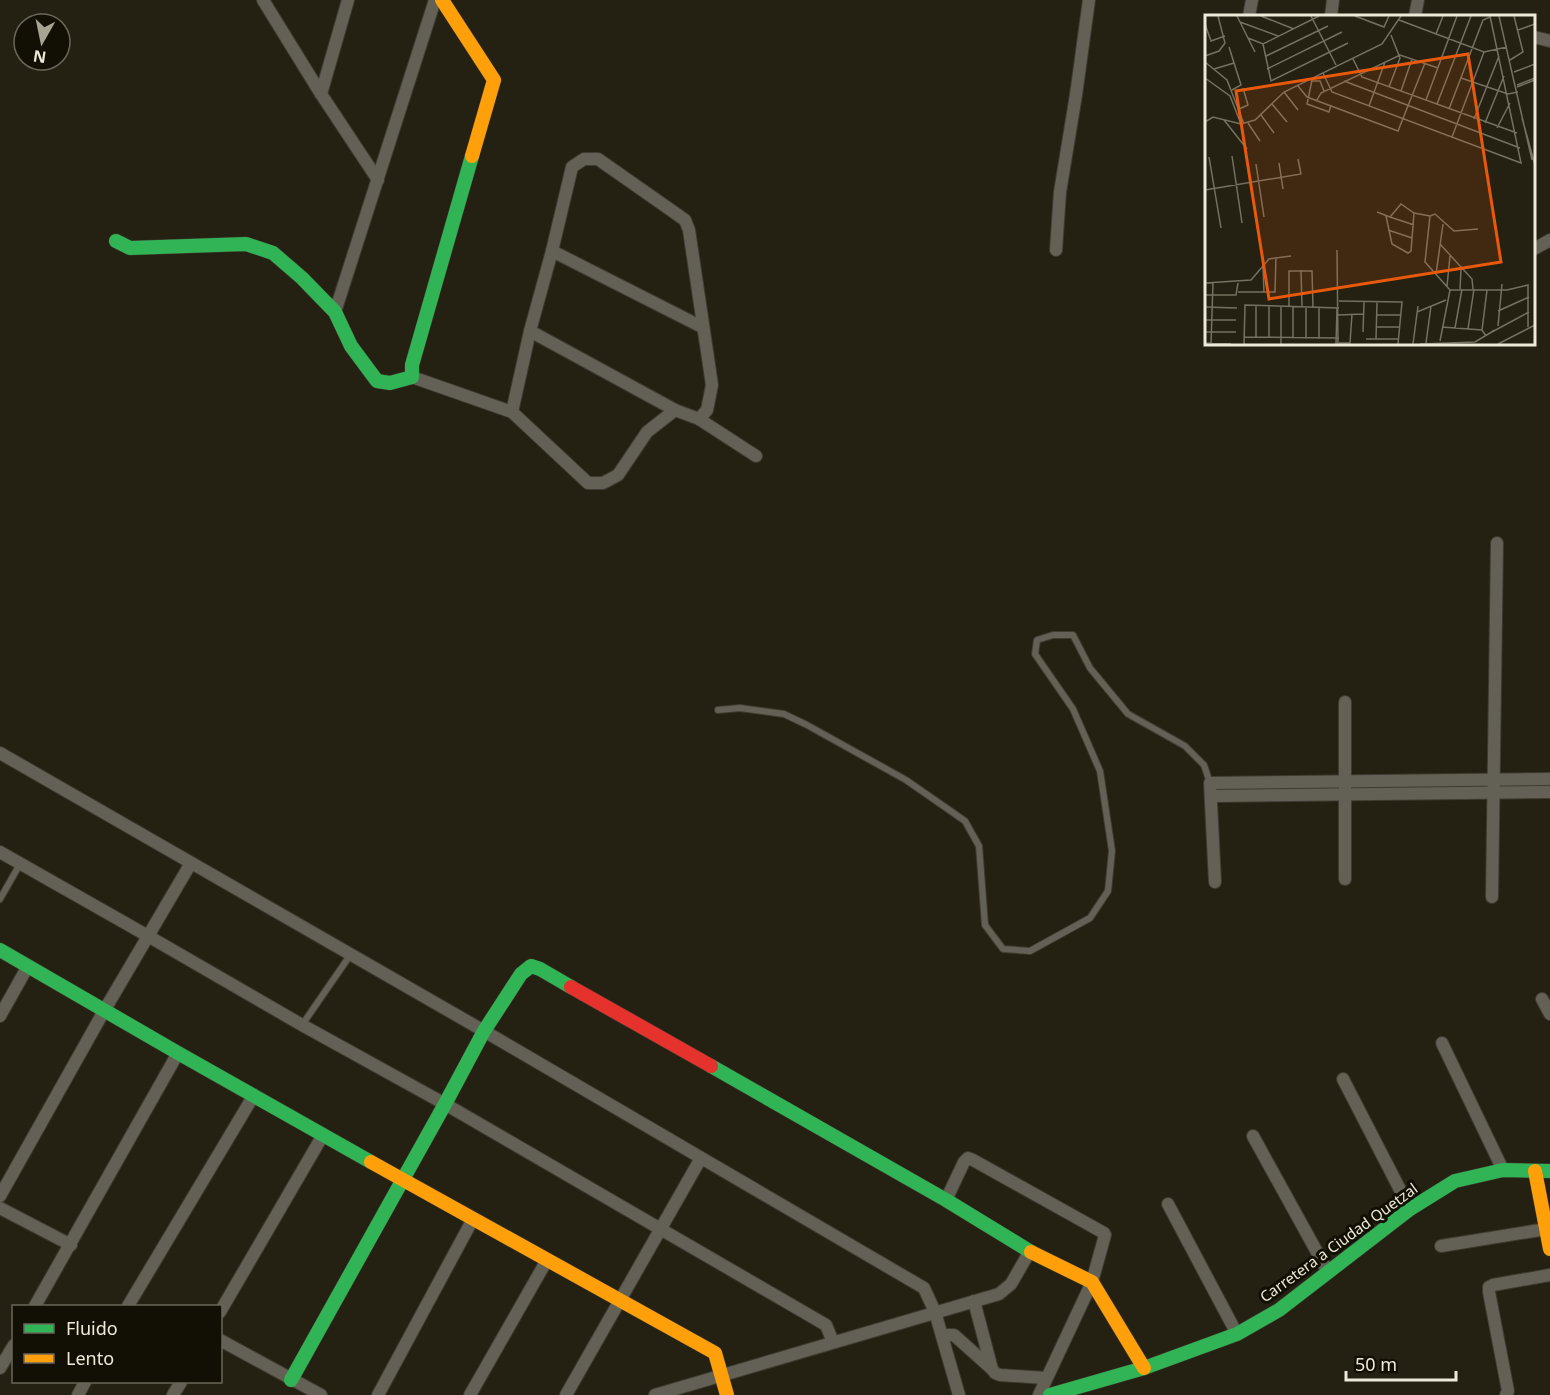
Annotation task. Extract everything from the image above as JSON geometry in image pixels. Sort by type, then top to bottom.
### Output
[{"type":"street","points":[[263,0],[378,180]]},
{"type":"street","points":[[321,94],[348,0]]},
{"type":"street","points":[[335,312],[435,0]]},
{"type":"street","points":[[412,377],[412,365],[494,80],[442,0]]},
{"type":"street","points":[[1056,250],[1060,192],[1089,0]]},
{"type":"street","points":[[1249,15],[1252,0]]},
{"type":"street","points":[[1331,15],[1333,0]]},
{"type":"street","points":[[1415,15],[1418,0]]},
{"type":"street","points":[[1535,37],[1550,41]]},
{"type":"street","points":[[512,412],[530,331],[573,167],[584,159],[598,159],[685,220],[689,230],[712,385],[707,410],[699,419]]},
{"type":"street","points":[[1535,248],[1550,240]]},
{"type":"street","points":[[116,241],[129,248],[246,244],[273,253],[302,278],[335,312],[351,346],[377,381],[388,384],[412,377],[512,412],[588,483],[603,483],[618,475],[647,432],[675,410]]},
{"type":"street","points":[[552,252],[702,327]]},
{"type":"street","points":[[530,331],[675,410],[699,419],[756,456]]},
{"type":"street","points":[[1492,897],[1497,543]]},
{"type":"street","points":[[1345,702],[1345,879]]},
{"type":"street","points":[[0,753],[484,1031],[924,1288],[935,1312],[959,1395]]},
{"type":"street","points":[[1212,796],[1345,794],[1494,786],[1550,779]]},
{"type":"street","points":[[1215,882],[1210,783],[1345,781],[1494,786],[1550,792]]},
{"type":"street","points":[[0,852],[445,1104],[826,1325],[833,1342]]},
{"type":"street","points":[[0,1196],[104,1011],[191,863]]},
{"type":"street","points":[[0,950],[323,1135],[715,1353],[727,1395]]},
{"type":"street","points":[[0,1016],[27,966]]},
{"type":"street","points":[[291,1380],[484,1031],[521,974],[531,966],[540,969],[946,1200],[1030,1251],[1092,1282],[1144,1368]]},
{"type":"street","points":[[1542,999],[1550,1014]]},
{"type":"street","points":[[1442,1043],[1503,1170]]},
{"type":"street","points":[[36,1305],[178,1053]]},
{"type":"street","points":[[1343,1079],[1410,1209]]},
{"type":"street","points":[[129,1305],[254,1095]]},
{"type":"street","points":[[222,1309],[323,1135]]},
{"type":"street","points":[[1253,1136],[1328,1272]]},
{"type":"street","points":[[566,1395],[701,1158]]},
{"type":"street","points":[[946,1200],[968,1158],[1104,1233],[1092,1282],[1039,1395]]},
{"type":"street","name":"Carretera a Ciudad Quetzal","points":[[1050,1395],[1144,1368],[1237,1334],[1279,1310],[1410,1209],[1455,1181],[1503,1170],[1550,1171]]},
{"type":"street","points":[[1535,1171],[1550,1249]]},
{"type":"street","points":[[1168,1204],[1237,1334]]},
{"type":"street","points":[[0,1208],[71,1245]]},
{"type":"street","points":[[378,1395],[473,1219]]},
{"type":"street","points":[[1441,1246],[1546,1230]]},
{"type":"street","points":[[655,1395],[999,1294],[1011,1284],[1030,1251]]},
{"type":"street","points":[[470,1395],[548,1260]]},
{"type":"street","points":[[1506,1395],[1508,1391],[1489,1287],[1550,1275]]},
{"type":"street","points":[[974,1301],[992,1369]]},
{"type":"street","points":[[942,1335],[954,1335],[995,1373],[1046,1378]]},
{"type":"street","points":[[222,1341],[321,1395]]},
{"type":"street","points":[[0,1368],[12,1348]]},
{"type":"lane","points":[[718,710],[740,708],[784,714],[906,780],[965,820],[979,846],[985,925],[1003,949],[1030,951],[1090,918],[1108,891],[1112,851],[1100,771],[1073,709],[1035,654],[1037,640],[1053,635],[1073,635],[1090,668],[1128,714],[1185,746],[1204,765],[1210,783]]},
{"type":"lane","points":[[0,899],[20,864]]},
{"type":"lane","points":[[302,1025],[351,954]]},
{"type":"traffic: fast","points":[[116,241],[130,248],[246,244],[273,253],[302,278],[335,312],[351,346],[377,381],[390,383],[412,377],[412,365],[472,156]]},
{"type":"traffic: fast","points":[[0,950],[371,1162]]},
{"type":"traffic: fast","points":[[291,1380],[484,1031],[521,974],[531,966],[571,987]]},
{"type":"traffic: fast","points":[[711,1066],[946,1200],[1031,1252]]},
{"type":"traffic: fast","points":[[1050,1395],[1144,1368],[1237,1334],[1279,1310],[1410,1209],[1455,1181],[1503,1170],[1550,1171]]},
{"type":"traffic: slow","points":[[442,0],[494,80],[472,156]]},
{"type":"traffic: slow","points":[[371,1162],[715,1353],[727,1395]]},
{"type":"traffic: slow","points":[[1535,1171],[1550,1249]]},
{"type":"traffic: slow","points":[[1031,1252],[1092,1282],[1144,1368]]},
{"type":"traffic: jam","points":[[571,987],[711,1066]]}]
